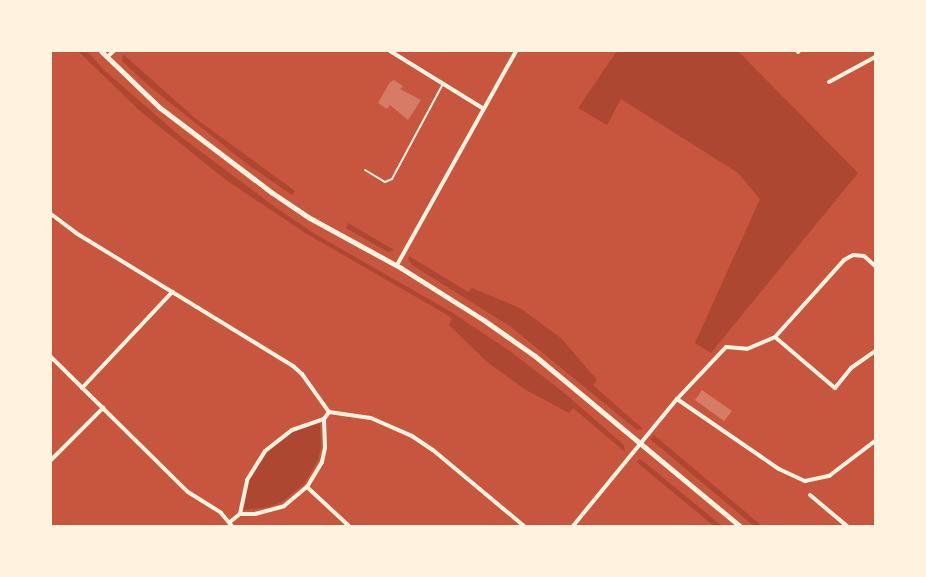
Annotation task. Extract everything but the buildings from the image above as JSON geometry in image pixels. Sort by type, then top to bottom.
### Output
[{"type":"street","points":[[101,51],[159,107],[271,192],[308,217],[397,266],[485,321],[535,356],[740,526]]},
{"type":"street","points":[[106,58],[114,51]]},
{"type":"street","points":[[390,51],[484,109]]},
{"type":"street","points":[[397,266],[516,51]]},
{"type":"street","points":[[829,82],[875,57]]},
{"type":"street","points":[[51,214],[76,233],[293,366],[302,374],[329,412],[371,418],[412,436],[433,450],[524,526]]},
{"type":"street","points":[[573,526],[677,399],[726,346],[747,349],[775,337],[844,260],[854,255],[864,256],[875,266]]},
{"type":"street","points":[[82,388],[172,292]]},
{"type":"street","points":[[775,337],[835,388],[851,368],[875,351]]},
{"type":"street","points":[[51,357],[188,492],[231,524],[240,514],[247,480],[265,451],[292,430],[324,419],[329,412]]},
{"type":"street","points":[[677,399],[779,469],[805,481],[829,476],[875,441]]},
{"type":"street","points":[[51,460],[103,408]]},
{"type":"street","points":[[240,514],[262,513],[284,506],[307,487],[316,475],[324,455],[324,419]]},
{"type":"street","points":[[307,487],[349,526]]},
{"type":"street","points":[[810,495],[847,526]]},
{"type":"lane","points":[[365,170],[385,182],[392,179],[444,83]]},
{"type":"shaded area","points":[[78,51],[87,51],[104,70],[180,136],[275,207],[315,234],[453,313],[511,352],[562,391],[624,445],[625,452],[573,408],[569,413],[526,390],[487,362],[449,325],[452,319],[449,316],[307,234],[226,180],[140,111]]},
{"type":"shaded area","points":[[617,51],[738,51],[858,173],[711,353],[695,343],[760,199],[738,173],[621,99],[607,125],[578,108]]},
{"type":"shaded area","points":[[123,54],[195,118],[295,191],[292,195],[247,164],[149,86],[122,61]]},
{"type":"shaded area","points":[[348,223],[394,250],[388,252],[346,228]]},
{"type":"shaded area","points":[[409,256],[468,292],[472,288],[520,308],[561,338],[597,380],[593,385],[643,429],[637,430],[511,327],[412,265],[408,259]]},
{"type":"shaded area","points":[[320,423],[321,447],[318,460],[304,484],[282,502],[269,507],[243,510],[249,481],[267,453],[293,432]]},
{"type":"shaded area","points":[[654,435],[762,526],[754,526],[650,439]]},
{"type":"shaded area","points":[[639,459],[722,526],[714,526],[640,465],[637,462]]}]
